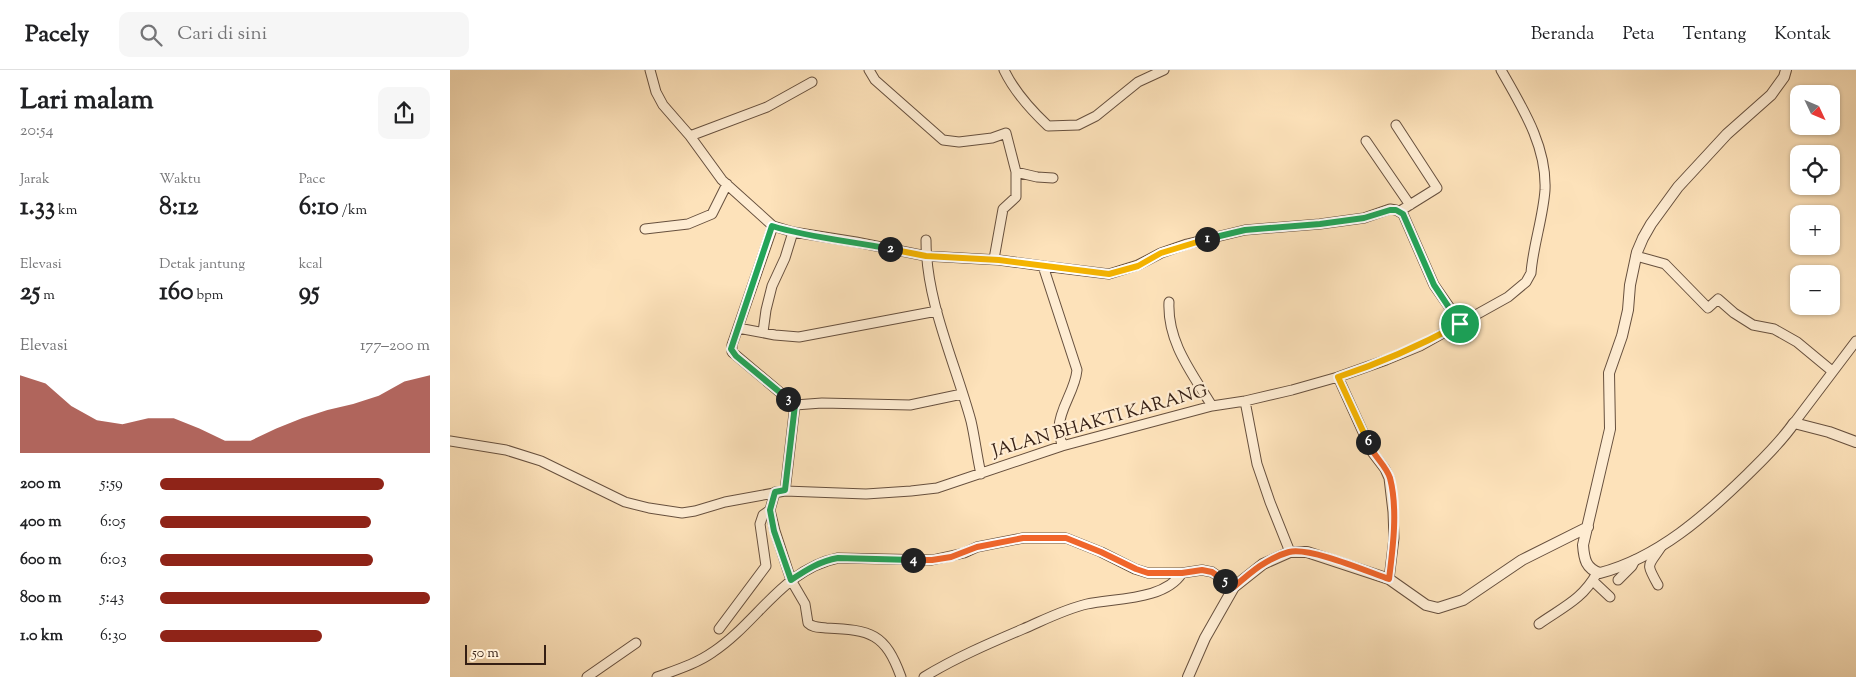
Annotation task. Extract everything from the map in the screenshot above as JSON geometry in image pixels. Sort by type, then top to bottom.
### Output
[{"type":"street","points":[[650,70],[656,92],[663,105],[690,136],[722,180],[772,226],[793,232],[926,256],[994,259],[1109,274],[1138,266],[1161,253],[1187,244],[1245,230],[1320,224],[1364,218],[1390,210],[1400,211],[1437,188],[1396,125]]},
{"type":"street","points":[[868,70],[875,80],[943,140],[959,142],[992,138],[1006,133],[1016,172],[1016,196],[1003,209],[994,259]]},
{"type":"street","points":[[1004,70],[1020,94],[1048,126],[1078,125],[1096,116],[1138,82],[1164,70]]},
{"type":"street","name":"JALAN BHAKTI KARANG","points":[[450,441],[506,450],[541,461],[625,502],[682,513],[785,490],[866,494],[937,488],[1062,446],[1212,406],[1245,401],[1338,377],[1395,357],[1420,346],[1508,297],[1526,282],[1530,273],[1545,192],[1545,173],[1542,156],[1531,124],[1501,70]]},
{"type":"street","points":[[1610,597],[1588,566],[1584,558],[1583,546],[1610,429],[1609,373],[1622,336],[1628,310],[1630,285],[1636,256],[1651,224],[1678,187],[1727,134],[1771,95],[1784,77],[1786,70]]},
{"type":"street","points":[[690,136],[767,107],[812,82]]},
{"type":"street","points":[[1366,141],[1410,204]]},
{"type":"street","points":[[1016,172],[1037,177],[1053,178]]},
{"type":"street","points":[[645,229],[688,224],[712,214],[727,184]]},
{"type":"street","points":[[1400,211],[1434,285],[1460,324]]},
{"type":"street","points":[[772,226],[732,345],[732,352],[795,405],[822,403],[910,405],[962,394]]},
{"type":"street","points":[[762,332],[772,286],[786,258],[793,232]]},
{"type":"street","points":[[926,240],[926,256],[937,311],[971,422],[981,474]]},
{"type":"street","points":[[1636,256],[1665,264],[1708,308],[1718,299],[1753,326],[1774,329],[1797,342],[1832,371]]},
{"type":"street","points":[[1042,266],[1077,370],[1076,382],[1060,420],[1059,428],[1062,446]]},
{"type":"street","points":[[1170,302],[1170,320],[1179,352],[1212,406]]},
{"type":"street","points":[[738,328],[775,335],[799,336],[937,311]]},
{"type":"street","points":[[1539,624],[1573,602],[1595,577],[1635,560],[1661,546],[1687,528],[1731,490],[1774,449],[1856,341]]},
{"type":"street","points":[[1338,377],[1372,452],[1386,469],[1390,478],[1394,538],[1389,579]]},
{"type":"street","points":[[1245,401],[1257,464],[1290,552]]},
{"type":"street","points":[[785,490],[795,405]]},
{"type":"street","points":[[1794,423],[1829,432],[1856,442]]},
{"type":"street","points":[[775,492],[770,510],[774,531],[791,580],[805,604],[810,626],[846,629],[873,635],[887,647],[901,677]]},
{"type":"street","points":[[719,629],[766,566],[760,524],[763,515],[770,510]]},
{"type":"street","points":[[1188,677],[1205,638],[1234,587],[1263,564],[1290,552],[1306,552],[1389,579],[1426,605],[1438,608],[1447,606],[1476,591],[1522,560],[1588,527]]},
{"type":"street","points":[[657,677],[695,662],[714,652],[791,580],[811,567],[826,560],[838,558],[932,560],[957,555],[977,547],[1023,538],[1066,538],[1148,573],[1182,573],[1202,570],[1212,572],[1234,587]]},
{"type":"street","points":[[1658,585],[1649,570],[1649,564],[1661,546]]},
{"type":"street","points":[[1618,580],[1632,566],[1635,560]]},
{"type":"street","points":[[924,677],[996,640],[1059,613],[1086,604],[1157,592],[1179,579],[1182,573]]},
{"type":"street","points":[[586,677],[636,643]]},
{"type":"route","points":[[1396,210],[1403,214],[1406,225],[1434,285],[1460,324],[1420,346],[1338,377],[1372,452],[1386,469],[1390,478],[1394,538],[1389,579],[1306,552],[1290,552],[1263,564],[1234,587],[1212,572],[1202,570],[1182,573],[1148,573],[1066,538],[1044,537],[1023,538],[977,547],[951,557],[932,560],[838,558],[826,560],[791,580],[774,531],[770,510],[775,492],[785,490],[795,405],[736,356],[731,349],[772,226],[793,232],[926,256],[999,260],[1109,274],[1138,266],[1161,253],[1187,244],[1245,230],[1320,224],[1364,218],[1396,210]]}]
